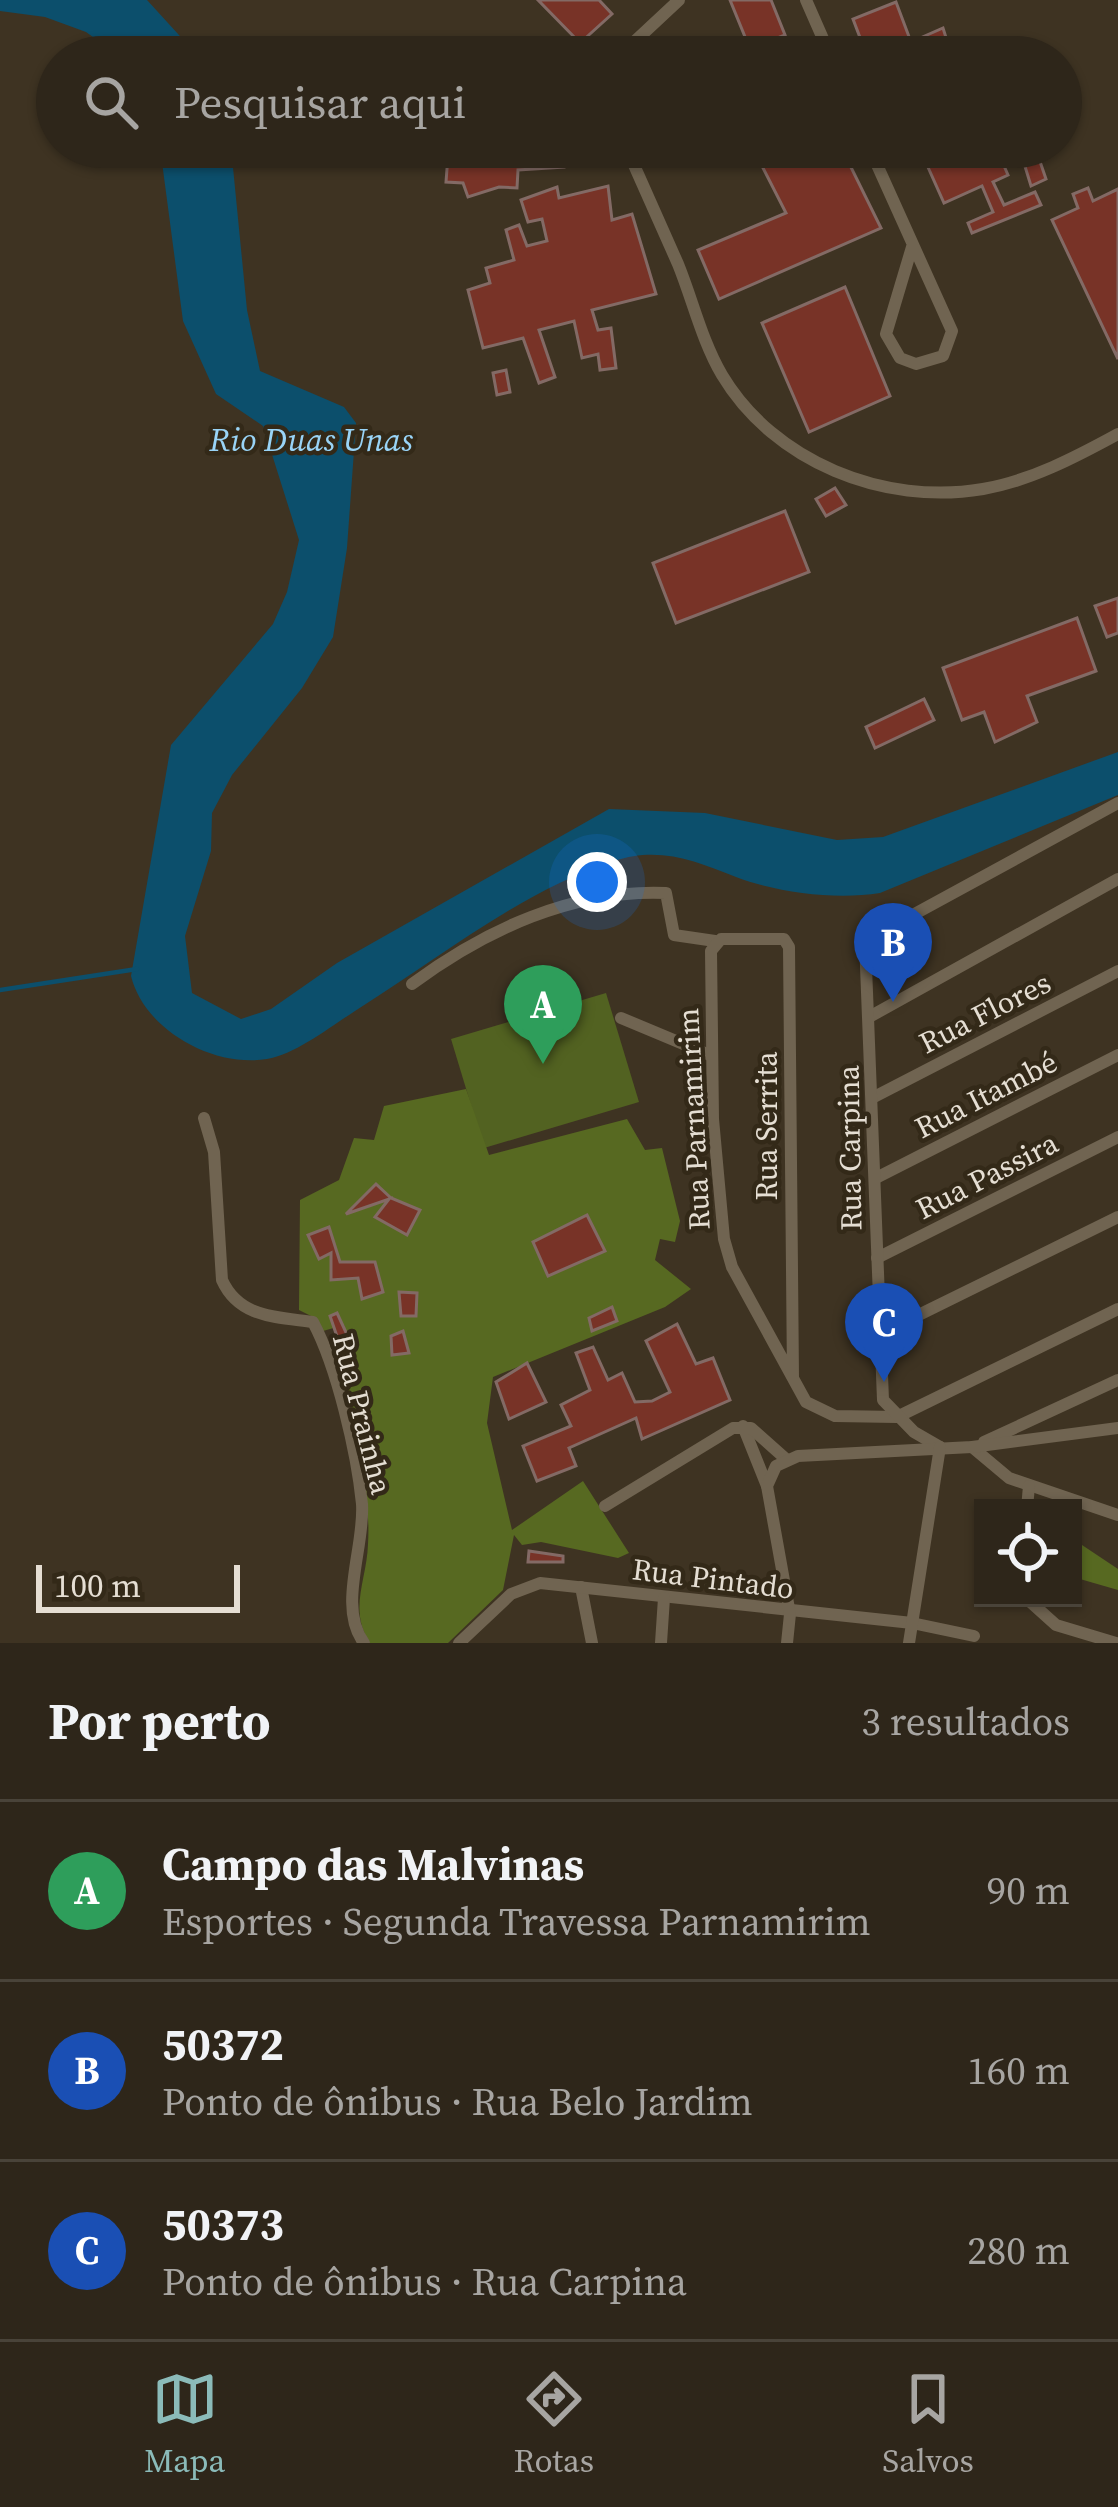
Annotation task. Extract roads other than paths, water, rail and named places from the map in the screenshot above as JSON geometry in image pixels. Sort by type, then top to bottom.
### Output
[{"type":"street","points":[[640,36],[680,0]]},
{"type":"street","points":[[806,0],[822,36]]},
{"type":"street","points":[[635,168],[721,372],[748,412],[815,463],[894,488],[947,493],[986,488],[1031,474],[1118,434]]},
{"type":"street","points":[[878,168],[952,331],[943,356],[929,364],[900,358],[886,334],[912,247]]},
{"type":"street","name":"Rua Carpina","points":[[897,1417],[883,1400],[871,1016],[864,946],[871,934],[1118,803]]},
{"type":"street","points":[[871,1016],[1118,879]]},
{"type":"street","points":[[412,984],[475,941],[548,910],[666,893],[674,935],[718,940]]},
{"type":"street","name":"Rua Parnamirim","points":[[718,940],[712,1056],[718,1201],[728,1253],[806,1402],[826,1414],[897,1417]]},
{"type":"street","name":"Rua Serrita","points":[[718,940],[784,940],[789,947],[793,1378]]},
{"type":"street","name":"Rua Flores","points":[[874,1097],[1118,970]]},
{"type":"street","points":[[621,1018],[712,1056]]},
{"type":"street","name":"Rua Itambé","points":[[876,1178],[1118,1055]]},
{"type":"street","name":"Rua Prainha","points":[[205,1118],[214,1152],[227,1293],[256,1314],[314,1322],[327,1351],[361,1498],[362,1549],[352,1610],[364,1643]]},
{"type":"street","name":"Rua Passira","points":[[877,1258],[1118,1137]]},
{"type":"street","points":[[882,1333],[1118,1217]]},
{"type":"street","points":[[940,1447],[897,1417],[1118,1309]]},
{"type":"street","points":[[972,1447],[1118,1380]]},
{"type":"street","points":[[743,1426],[758,1432],[787,1460]]},
{"type":"street","points":[[743,1426],[767,1486],[790,1613],[787,1643]]},
{"type":"street","points":[[605,1506],[743,1426]]},
{"type":"street","points":[[767,1486],[776,1466],[787,1460],[972,1447],[1118,1428]]},
{"type":"street","points":[[909,1643],[940,1447]]},
{"type":"street","points":[[972,1447],[986,1463],[1029,1486],[1118,1515]]},
{"type":"street","points":[[1028,1499],[1029,1486]]},
{"type":"street","name":"Rua Pintado","points":[[460,1643],[511,1594],[540,1583],[912,1624],[974,1636]]},
{"type":"street","points":[[581,1587],[592,1643]]},
{"type":"street","points":[[661,1643],[664,1598]]},
{"type":"street","points":[[1034,1607],[1044,1619],[1111,1643]]},
{"type":"water","points":[[0,0],[147,0],[180,36],[92,36],[45,17],[0,11]]},
{"type":"water","name":"Rio Duas Unas","points":[[163,168],[233,168],[247,310],[260,371],[344,407],[356,423],[347,548],[333,637],[302,688],[232,775],[212,813],[211,851],[185,936],[192,993],[241,1019],[271,1009],[337,963],[609,809],[705,813],[837,840],[883,837],[1118,752],[1118,795],[880,893],[845,896],[788,891],[662,855],[614,861],[513,908],[289,1052],[246,1060],[203,1051],[183,1041],[150,1013],[131,976],[171,745],[273,624],[287,592],[299,540],[263,426],[216,394],[183,321]]},
{"type":"waterway","points":[[0,990],[137,969]]},
{"type":"place","name":"50372","points":[[893,1002]]},
{"type":"place","name":"Campo das Malvinas","points":[[543,1064]]},
{"type":"place","name":"50373","points":[[884,1382]]}]
